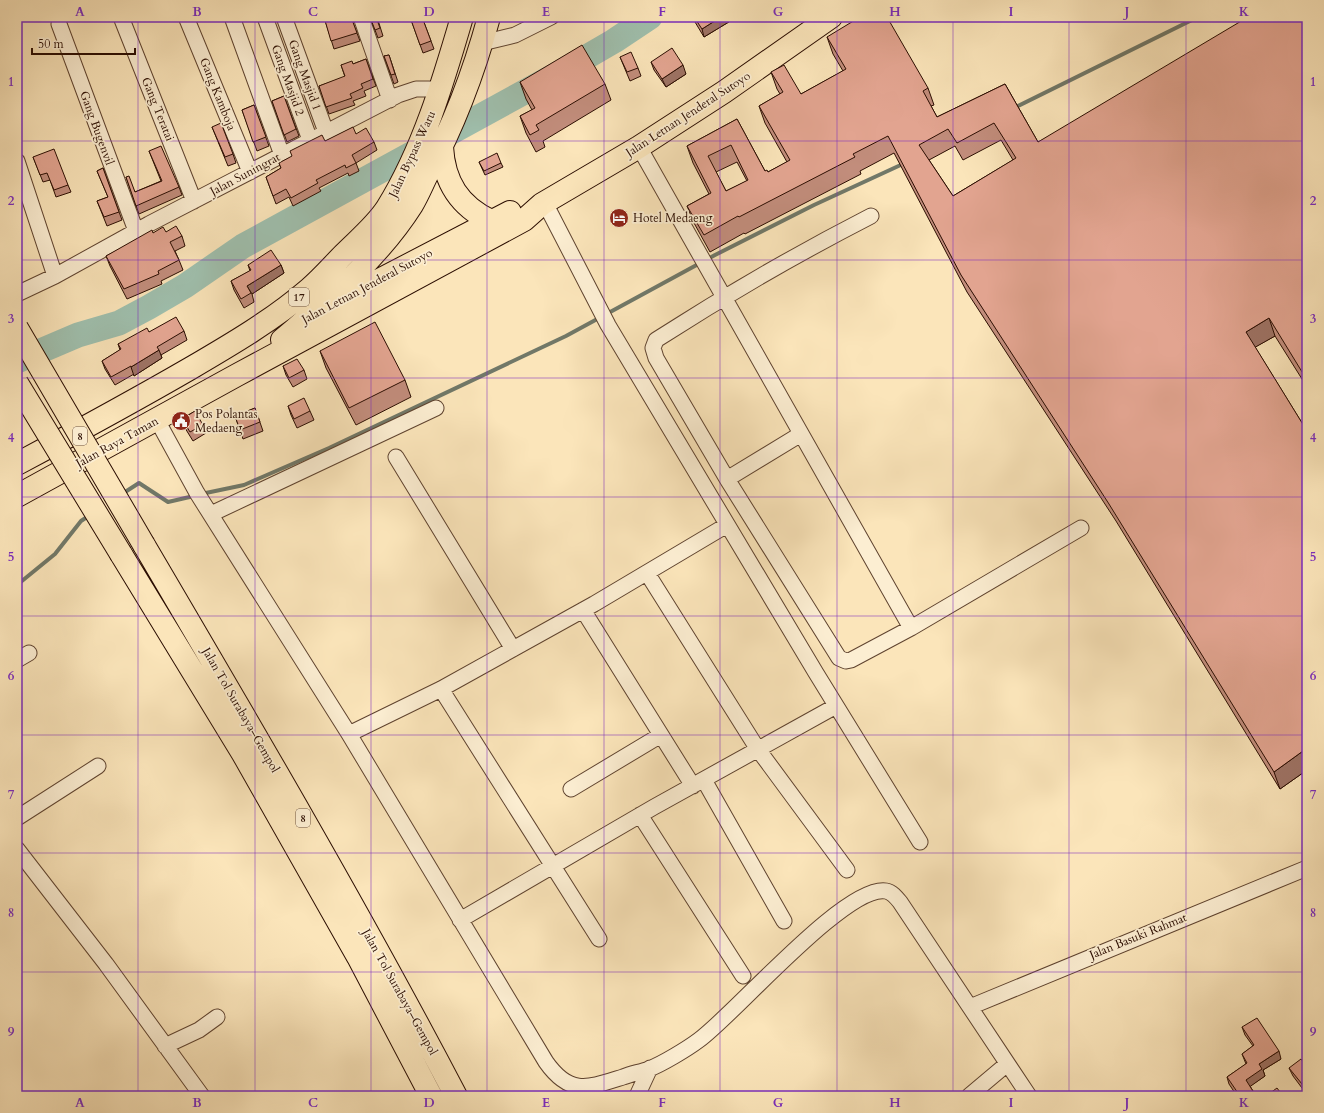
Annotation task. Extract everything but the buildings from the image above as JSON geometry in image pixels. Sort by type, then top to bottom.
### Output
[{"type":"highway","name":"Jalan Bypass Waru","points":[[237,374],[309,317],[360,253],[367,232],[386,209],[401,183],[430,118],[462,17]]},
{"type":"highway","name":"Jalan Bypass Waru","points":[[171,381],[229,346],[280,312],[310,288],[360,253],[413,204],[444,143],[474,66],[489,17]]},
{"type":"highway","name":"Jalan Letnan Jenderal Sutoyo","points":[[237,374],[524,220],[543,204],[639,147],[724,92],[832,17]]},
{"type":"highway","points":[[444,143],[446,173],[451,186],[468,207],[491,220]]},
{"type":"highway","name":"Jalan Letnan Jenderal Sutoyo","points":[[171,381],[182,380],[195,375],[309,317],[491,220],[524,205],[543,204]]},
{"type":"highway","name":"Jalan Tol Surabaya–Gempol","points":[[17,328],[272,764],[381,956],[456,1096]]},
{"type":"highway","name":"Jalan Raya Taman","points":[[17,496],[237,374]]},
{"type":"highway","name":"17","points":[[17,464],[171,381]]},
{"type":"highway","name":"Jalan Tol Surabaya–Gempol","points":[[17,383],[246,761],[358,957],[431,1096]]},
{"type":"street","name":"Gang Teratai","points":[[121,17],[194,201]]},
{"type":"street","name":"Gang Kamboja","points":[[186,17],[250,172]]},
{"type":"street","points":[[232,17],[282,155]]},
{"type":"street","name":"Gang Masjid 1","points":[[284,17],[326,132]]},
{"type":"street","points":[[361,17],[390,100]]},
{"type":"street","points":[[482,43],[515,35],[550,17]]},
{"type":"street","name":"Gang Masjid 2","points":[[266,20],[310,140]]},
{"type":"street","name":"Gang Bugenvil","points":[[59,24],[136,231]]},
{"type":"street","name":"Jalan Suningrat","points":[[17,294],[55,276],[136,231],[390,100],[416,90],[440,89]]},
{"type":"street","points":[[639,147],[911,628]]},
{"type":"street","points":[[17,160],[55,276]]},
{"type":"street","points":[[543,204],[608,325],[836,706],[920,842]]},
{"type":"street","points":[[871,216],[808,249],[724,297],[656,340],[653,348],[656,358],[727,479],[839,658],[843,661],[851,660],[911,628],[1081,528]]},
{"type":"street","points":[[208,511],[436,408]]},
{"type":"street","points":[[156,420],[197,493],[349,734],[546,1062],[566,1083],[577,1086],[600,1085],[650,1068],[698,1040],[727,1016],[805,939],[848,906],[874,892],[886,891],[895,896],[1030,1096]]},
{"type":"street","points":[[727,479],[801,434]]},
{"type":"street","points":[[396,457],[513,649]]},
{"type":"street","points":[[349,734],[441,689],[583,610],[727,525]]},
{"type":"street","points":[[647,573],[757,748],[846,870]]},
{"type":"street","points":[[583,610],[661,735],[698,783],[784,921]]},
{"type":"street","points":[[441,689],[554,865],[599,939]]},
{"type":"street","points":[[460,920],[757,748],[836,706]]},
{"type":"street","points":[[571,789],[661,735]]},
{"type":"street","points":[[17,818],[98,766]]},
{"type":"street","points":[[640,815],[743,976]]},
{"type":"street","points":[[17,849],[106,964],[202,1096]]},
{"type":"street","name":"Jalan Basuki Rahmat","points":[[970,1007],[1307,868]]},
{"type":"street","points":[[165,1046],[199,1030],[217,1017]]},
{"type":"street","points":[[969,1096],[1007,1064]]},
{"type":"street","points":[[637,1096],[650,1068]]},
{"type":"waterway","points":[[17,361],[78,335],[119,323],[149,307],[185,286],[243,246],[552,77],[614,41],[650,17]]},
{"type":"waterway","points":[[1014,108],[1198,17]]},
{"type":"waterway","points":[[201,494],[244,485],[329,448],[566,336],[715,255],[814,205],[905,163]]},
{"type":"waterway","points":[[122,494],[139,483],[168,502],[194,496]]},
{"type":"waterway","points":[[17,585],[55,554],[81,521],[90,515]]},
{"type":"place","name":"Hotel Medaeng","points":[[619,218]]},
{"type":"place","name":"Pos Polantas Medaeng","points":[[181,421]]}]
